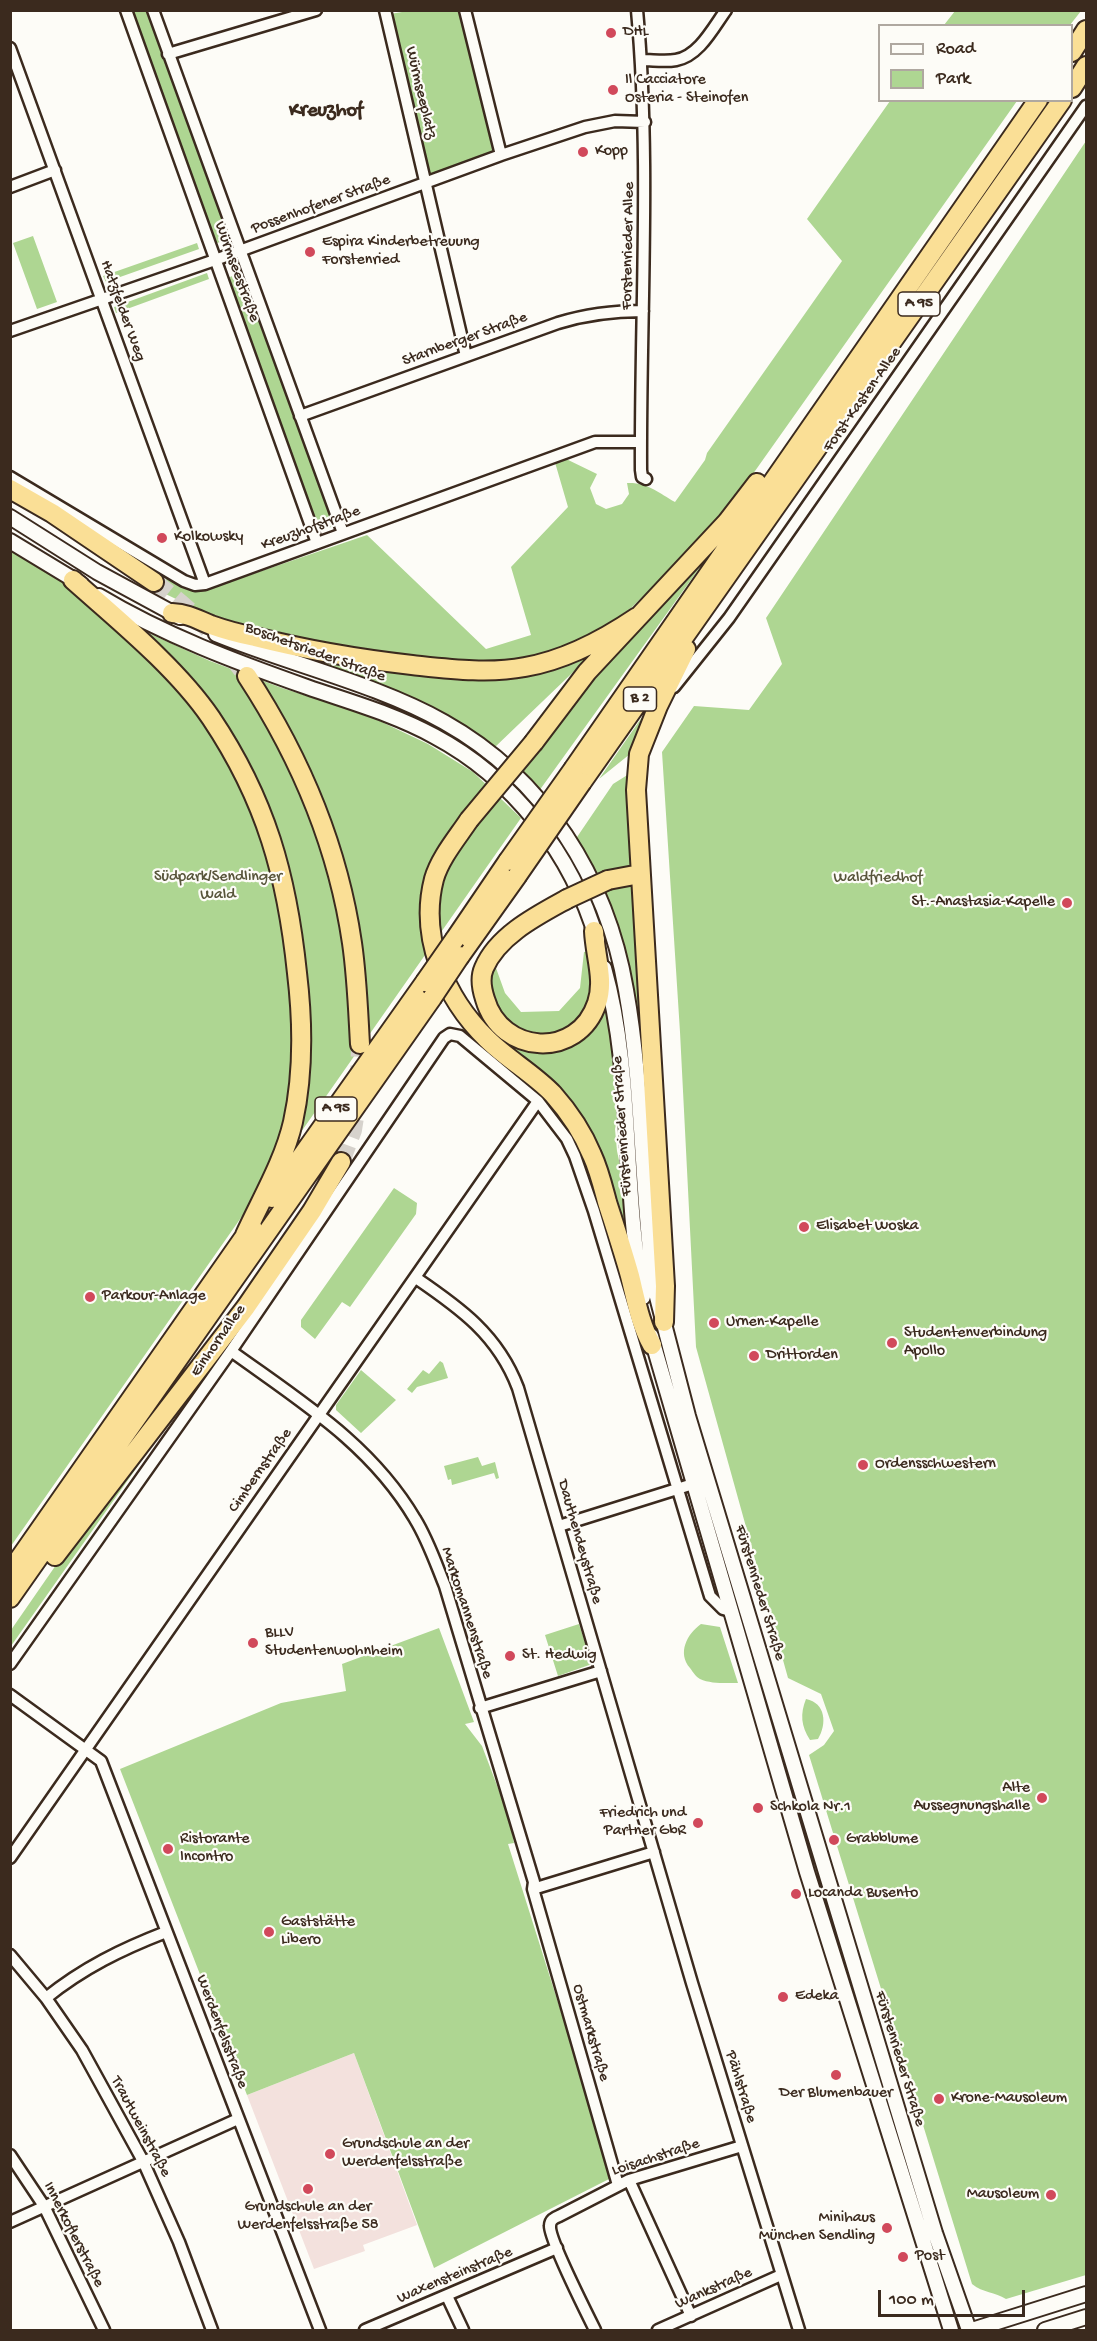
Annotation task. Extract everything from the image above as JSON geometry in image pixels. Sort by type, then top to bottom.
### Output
[{"type":"highway","points":[[1073,49],[1086,30]]},
{"type":"highway","points":[[1073,85],[1086,66]]},
{"type":"highway","name":"A 95","points":[[10,1572],[246,1235],[429,990],[578,775],[811,424],[1037,102]]},
{"type":"highway","name":"A 95","points":[[698,616],[1061,102]]},
{"type":"highway","points":[[644,1345],[644,1331],[629,1272],[592,1155],[574,1120],[552,1093],[486,1039],[452,994],[432,945],[431,897],[435,877],[443,860],[469,820],[534,742],[587,672],[727,522],[787,446],[811,424]]},
{"type":"highway","points":[[10,489],[52,513],[154,582]]},
{"type":"highway","points":[[73,580],[166,666],[210,716],[253,792],[279,862],[292,920],[302,1012],[301,1071],[293,1123],[283,1154],[246,1235]]},
{"type":"highway","points":[[172,613],[189,615],[254,637],[326,653],[376,661],[474,671],[505,670],[549,662],[584,648],[637,617]]},
{"type":"highway","points":[[664,1322],[665,1286],[636,790],[639,754],[698,616]]},
{"type":"highway","name":"B 2","points":[[578,775],[698,616]]},
{"type":"highway","points":[[247,676],[285,740],[322,822],[342,893],[352,943],[360,1044]]},
{"type":"highway","points":[[594,931],[594,950],[602,984],[597,1005],[583,1026],[564,1040],[544,1044],[511,1036],[497,1024],[487,1008],[482,990],[483,969],[499,946],[524,924],[567,899],[608,880],[640,874]]},
{"type":"highway","points":[[11,1598],[429,990]]},
{"type":"highway","points":[[11,1598],[34,1584],[226,1334],[312,1211],[341,1162]]},
{"type":"main road","name":"Boschetsrieder Straße","points":[[10,517],[97,572],[172,613],[255,650],[382,694],[443,721],[485,748],[514,772],[556,820],[578,854]]},
{"type":"main road","name":"Boschetsrieder Straße","points":[[10,541],[73,580],[157,627],[306,687],[374,709],[434,736],[474,761],[502,784],[546,835],[566,870]]},
{"type":"main road","name":"Fürstenrieder Straße","points":[[578,854],[601,901],[612,932],[627,990],[651,1260],[688,1416],[934,2232],[970,2331]]},
{"type":"main road","name":"Fürstenrieder Straße","points":[[566,870],[582,900],[594,931],[611,992],[620,1053],[644,1345],[693,1484],[846,2003],[951,2331]]},
{"type":"main road","points":[[776,1763],[792,1758]]},
{"type":"main road","points":[[970,2331],[1086,2294]]},
{"type":"main road","points":[[1045,2331],[1086,2318]]},
{"type":"street","name":"Würmseestraße","points":[[126,10],[317,543]]},
{"type":"street","name":"Würmseestraße","points":[[153,10],[343,534]]},
{"type":"street","points":[[168,54],[316,10]]},
{"type":"street","name":"Würmseeplatz","points":[[385,10],[466,356]]},
{"type":"street","points":[[465,10],[501,155]]},
{"type":"street","name":"Forstenrieder Allee","points":[[637,10],[645,122],[640,474],[646,479]]},
{"type":"street","points":[[642,60],[676,60],[686,56],[704,42],[726,10]]},
{"type":"street","name":"Hatzfelder Weg","points":[[10,48],[13,62],[55,170],[205,584]]},
{"type":"street","name":"Forst-Kasten-Allee","points":[[658,706],[729,618],[1086,106]]},
{"type":"street","name":"Possenhofener Straße","points":[[10,331],[216,260],[585,126],[615,121],[645,122]]},
{"type":"street","points":[[10,187],[55,170]]},
{"type":"street","name":"Starnberger Straße","points":[[300,416],[585,315],[644,311]]},
{"type":"street","name":"Kreuzhofstraße","points":[[205,584],[595,442],[640,442]]},
{"type":"street","points":[[10,477],[177,577],[195,585],[205,584]]},
{"type":"street","name":"Fürstenrieder Straße","points":[[450,1034],[460,1036],[538,1101],[567,1139],[644,1345],[678,1488],[710,1596],[723,1609],[731,1611]]},
{"type":"street","name":"Einhornallee","points":[[10,1664],[231,1352],[444,1038],[450,1034]]},
{"type":"street","name":"Cimbernstraße","points":[[10,1858],[187,1608],[319,1414],[538,1101]]},
{"type":"street","name":"Dauthendeystraße","points":[[416,1278],[474,1320],[495,1346],[518,1388],[654,1852]]},
{"type":"street","name":"Markomannenstraße","points":[[231,1352],[319,1414],[356,1444],[396,1490],[416,1520],[445,1586],[534,1882],[533,1889]]},
{"type":"street","points":[[559,1526],[693,1484]]},
{"type":"street","points":[[480,1708],[601,1671]]},
{"type":"street","name":"Werdenfelsstraße","points":[[10,1695],[100,1761],[320,2331]]},
{"type":"street","points":[[533,1889],[654,1852]]},
{"type":"street","name":"Pählstraße","points":[[654,1852],[799,2331]]},
{"type":"street","name":"Ostmarkstraße","points":[[533,1889],[618,2185]]},
{"type":"street","points":[[46,1998],[96,1962],[128,1946],[166,1932]]},
{"type":"street","name":"Trautweinstraße","points":[[10,1955],[46,1998],[82,2050],[143,2161],[179,2242],[212,2331]]},
{"type":"street","points":[[10,2222],[238,2119]]},
{"type":"street","name":"Loisachstraße","points":[[557,2248],[549,2227],[554,2218],[629,2180],[742,2146]]},
{"type":"street","name":"Innerkoflerstraße","points":[[10,2156],[44,2206],[104,2331]]},
{"type":"street","points":[[629,2180],[691,2316]]},
{"type":"street","points":[[557,2248],[595,2331]]},
{"type":"street","name":"Waxensteinstraße","points":[[365,2331],[557,2248]]},
{"type":"street","name":"Wankstraße","points":[[658,2331],[782,2275]]},
{"type":"street","points":[[447,2296],[463,2331]]},
{"type":"shaded area","name":"Grundschule an der Werdenfelsstraße","points":[[354,2053],[417,2225],[363,2245],[365,2251],[314,2269],[247,2095]]},
{"type":"green space","points":[[955,10],[1081,11],[1071,24],[945,24]]},
{"type":"green space","points":[[131,11],[146,11],[229,239],[214,244]]},
{"type":"green space","points":[[408,11],[461,11],[497,152],[428,175],[390,14]]},
{"type":"green space","points":[[889,102],[1016,102],[738,495],[663,577],[631,608],[597,632],[544,655],[499,664],[379,652],[335,645],[228,620],[157,590],[169,576],[203,591],[367,535],[486,649],[531,635],[511,567],[568,507],[554,459],[562,457],[597,474],[590,488],[596,504],[606,509],[622,504],[629,494],[627,483],[647,486],[675,502],[842,261],[807,219]]},
{"type":"green space","name":"Waldfriedhof","points":[[1086,141],[1086,2275],[1006,2299],[972,2284],[809,1755],[824,1745],[834,1731],[821,1694],[788,1678],[696,1347],[680,1032],[662,752],[694,706],[749,710],[782,664],[766,618]]},
{"type":"green space","points":[[33,236],[57,302],[37,309],[13,243]]},
{"type":"green space","points":[[197,243],[199,249],[106,282],[103,276]]},
{"type":"green space","points":[[207,273],[209,279],[116,313],[114,307]]},
{"type":"green space","points":[[241,273],[334,526],[319,531],[227,278]]},
{"type":"green space","name":"Südpark/Sendlinger Wald","points":[[11,550],[60,581],[102,612],[210,661],[282,688],[367,715],[428,744],[473,772],[521,818],[11,1546]]},
{"type":"green space","points":[[703,557],[706,559],[539,791],[509,761]]},
{"type":"green space","points":[[586,653],[592,654],[494,748],[460,725],[314,666],[321,657],[444,675]]},
{"type":"green space","points":[[647,710],[649,711],[630,754],[599,779]]},
{"type":"green space","points":[[629,774],[646,1085],[644,1086],[624,949],[603,893],[575,840],[613,784]]},
{"type":"green space","points":[[590,951],[593,984],[590,1000],[578,1020],[560,1032],[533,1035],[502,1019],[492,998],[492,968],[496,968],[505,993],[521,1012],[559,1011],[580,988],[584,952]]},
{"type":"green space","points":[[606,998],[616,1063],[619,1110],[615,1129],[623,1179],[628,1236],[624,1236],[599,1157],[511,1050],[513,1046],[539,1051]]},
{"type":"green space","points":[[394,1188],[417,1203],[416,1214],[350,1307],[342,1302],[315,1339],[301,1327],[301,1320]]},
{"type":"green space","points":[[440,1361],[443,1363],[448,1378],[417,1387],[412,1393],[407,1389],[423,1370],[429,1374]]},
{"type":"green space","points":[[361,1370],[396,1400],[361,1433],[336,1410],[336,1405]]},
{"type":"green space","points":[[202,1375],[11,1646],[11,1630],[56,1565]]},
{"type":"green space","points":[[478,1457],[482,1466],[495,1462],[499,1478],[496,1479],[494,1473],[452,1485],[444,1466]]},
{"type":"green space","points":[[579,1624],[592,1664],[558,1676],[545,1635]]},
{"type":"green space","points":[[701,1624],[720,1627],[738,1683],[704,1681],[686,1662],[685,1644]]},
{"type":"green space","points":[[439,1628],[474,1722],[465,1724],[482,1746],[509,1817],[514,1843],[508,1844],[613,2177],[434,2268],[354,2053],[247,2095],[120,1769],[281,1703],[346,1691],[342,1664]]},
{"type":"green space","points":[[806,1699],[818,1705],[823,1715],[823,1727],[818,1739],[810,1740],[803,1725],[802,1715]]},
{"type":"tunnel","points":[[154,582],[201,622],[242,670]]},
{"type":"tunnel","points":[[341,1162],[353,1130],[359,1091],[360,1044]]},
{"type":"place","name":"DHL","points":[[611,33]]},
{"type":"place","name":"Il Cacciatore Osteria - Steinofen","points":[[613,90]]},
{"type":"place","name":"Kopp","points":[[583,152]]},
{"type":"place","name":"Espira Kinderbetreuung Forstenried","points":[[310,252]]},
{"type":"place","name":"Kolkowsky","points":[[162,538]]},
{"type":"place","name":"St.-Anastasia-Kapelle","points":[[1067,903]]},
{"type":"place","name":"Elisabet Woska","points":[[804,1227]]},
{"type":"place","name":"Parkour-Anlage","points":[[90,1297]]},
{"type":"place","name":"Urnen-Kapelle","points":[[714,1323]]},
{"type":"place","name":"Studentenverbindung Apollo","points":[[892,1343]]},
{"type":"place","name":"Drittorden","points":[[754,1356]]},
{"type":"place","name":"Ordensschwestern","points":[[863,1465]]},
{"type":"place","name":"BLLV Studentenwohnheim","points":[[253,1643]]},
{"type":"place","name":"St. Hedwig","points":[[510,1656]]},
{"type":"place","name":"Alte Aussegnungshalle","points":[[1042,1798]]},
{"type":"place","name":"Schkola Nr.1","points":[[758,1808]]},
{"type":"place","name":"Friedrich und Partner GbR","points":[[698,1823]]},
{"type":"place","name":"Grabblume","points":[[834,1840]]},
{"type":"place","name":"Ristorante Incontro","points":[[168,1849]]},
{"type":"place","name":"Locanda Busento","points":[[796,1894]]},
{"type":"place","name":"Gaststätte Libero","points":[[269,1932]]},
{"type":"place","name":"Edeka","points":[[783,1997]]},
{"type":"place","name":"Der Blumenbauer","points":[[836,2075]]},
{"type":"place","name":"Krone-Mausoleum","points":[[939,2099]]},
{"type":"place","name":"Grundschule an der Werdenfelsstraße","points":[[330,2154]]},
{"type":"place","name":"Grundschule an der Werdenfelsstraße 58","points":[[308,2189]]},
{"type":"place","name":"Mausoleum","points":[[1051,2195]]},
{"type":"place","name":"Minihaus München Sendling","points":[[887,2228]]},
{"type":"place","name":"Post","points":[[903,2257]]},
{"type":"district","name":"Kreuzhof","points":[[326,112]]}]
